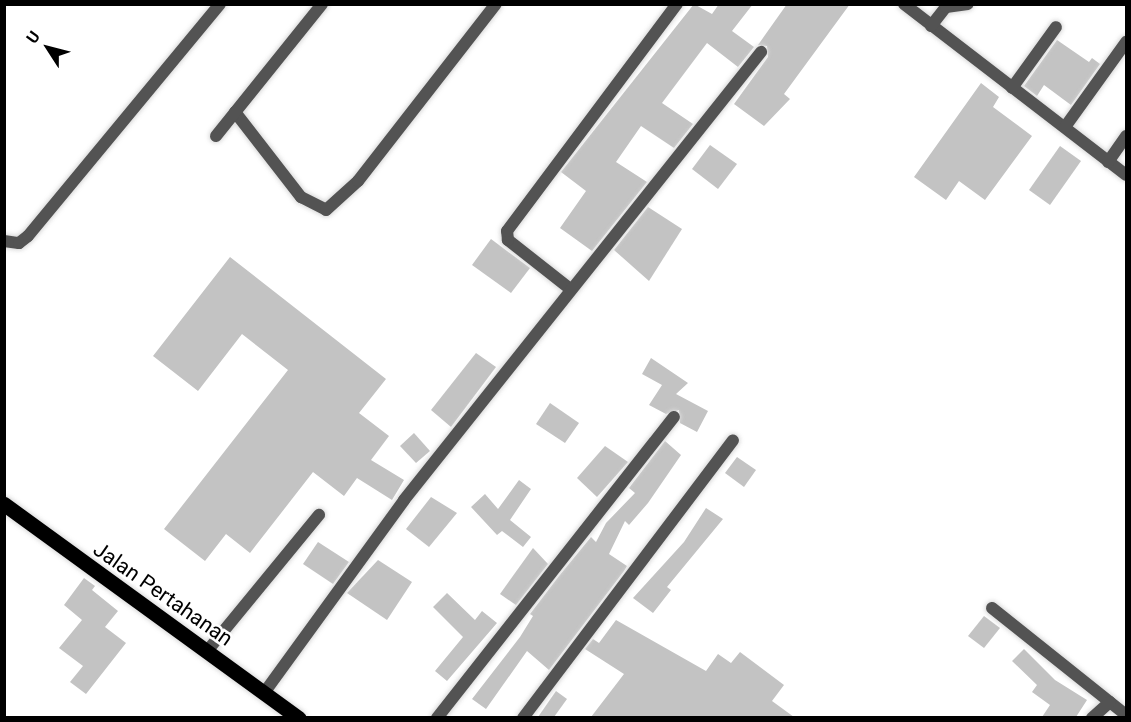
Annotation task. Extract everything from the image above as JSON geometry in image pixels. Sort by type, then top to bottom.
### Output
[{"type":"main road","name":"Jalan Pertahanan","points":[[4,504],[299,717]]},
{"type":"street","points":[[4,241],[19,243],[28,236],[220,4]]},
{"type":"street","points":[[216,136],[322,4]]},
{"type":"street","points":[[235,112],[301,197],[326,210],[358,181],[496,4]]},
{"type":"street","points":[[569,288],[507,239],[508,226],[677,4]]},
{"type":"street","points":[[904,4],[1126,176]]},
{"type":"street","points":[[931,26],[946,8],[968,4]]},
{"type":"street","points":[[1012,88],[1056,27]]},
{"type":"street","points":[[1065,127],[1126,42]]},
{"type":"street","points":[[264,693],[404,500],[569,288],[761,52]]},
{"type":"street","points":[[1108,162],[1126,136]]},
{"type":"street","points":[[437,717],[674,417]]},
{"type":"street","points":[[524,717],[733,440]]},
{"type":"street","points":[[208,650],[319,515]]},
{"type":"street","points":[[992,608],[1126,714]]},
{"type":"street","points":[[1092,717],[1110,702]]},
{"type":"building","points":[[694,4],[712,14],[719,4],[753,4],[732,31],[754,47],[738,67],[707,43],[662,103],[693,124],[674,148],[641,126],[616,162],[647,182],[592,251],[560,228],[586,191],[561,172]]},
{"type":"building","points":[[787,4],[850,4],[784,94],[790,99],[764,126],[734,104],[768,57],[767,46],[758,45]]},
{"type":"building","points":[[1057,40],[1089,62],[1092,58],[1100,64],[1071,105],[1044,85],[1037,96],[1024,86]]},
{"type":"building","points":[[981,83],[999,97],[993,107],[1032,136],[985,200],[959,181],[946,200],[914,177]]},
{"type":"building","points":[[710,145],[737,164],[718,189],[692,169]]},
{"type":"building","points":[[1060,146],[1081,161],[1050,205],[1029,190]]},
{"type":"building","points":[[648,207],[682,229],[649,281],[614,250]]},
{"type":"building","points":[[491,239],[530,268],[511,293],[472,265]]},
{"type":"building","points":[[230,257],[386,379],[359,413],[389,436],[371,460],[404,480],[392,500],[357,478],[344,496],[313,472],[250,553],[226,534],[205,561],[164,529],[288,370],[242,334],[198,391],[153,356]]},
{"type":"building","points":[[476,353],[496,367],[451,427],[431,410]]},
{"type":"building","points":[[651,358],[688,383],[676,394],[708,411],[697,432],[680,423],[679,410],[666,414],[649,405],[662,385],[642,374]]},
{"type":"building","points":[[550,403],[579,423],[565,443],[536,424]]},
{"type":"building","points":[[414,433],[430,451],[416,463],[400,446]]},
{"type":"building","points":[[665,441],[681,455],[648,503],[629,525],[625,521],[609,554],[627,566],[624,571],[549,670],[527,651],[486,709],[472,699],[520,637],[533,616],[530,614],[559,576],[591,537],[596,542],[606,523],[635,493],[629,488]]},
{"type":"building","points":[[605,446],[628,462],[597,497],[577,478]]},
{"type":"building","points":[[737,457],[756,470],[744,487],[725,473]]},
{"type":"building","points":[[519,480],[531,489],[510,520],[531,537],[523,547],[502,531],[497,535],[471,507],[485,494],[498,509]]},
{"type":"building","points":[[431,497],[457,513],[429,547],[406,529]]},
{"type":"building","points":[[706,508],[723,519],[667,587],[671,590],[653,613],[633,598],[684,542]]},
{"type":"building","points":[[318,542],[349,562],[333,584],[303,564]]},
{"type":"building","points":[[533,548],[548,564],[516,605],[500,594]]},
{"type":"building","points":[[378,560],[412,582],[387,620],[347,593]]},
{"type":"building","points":[[84,578],[95,586],[92,590],[118,611],[105,627],[126,643],[86,694],[70,682],[83,666],[59,648],[82,620],[64,605]]},
{"type":"building","points":[[447,593],[475,620],[482,611],[497,623],[447,681],[435,671],[463,637],[433,607]]},
{"type":"building","points":[[984,616],[1000,628],[984,648],[968,636]]},
{"type":"building","points":[[616,620],[706,671],[718,654],[731,663],[740,652],[784,685],[772,701],[794,717],[591,717],[624,674],[585,649],[593,639],[599,643]]},
{"type":"building","points":[[1024,649],[1055,680],[1087,700],[1076,717],[1042,717],[1050,705],[1032,692],[1037,685],[1012,661]]},
{"type":"building","points":[[556,691],[567,699],[554,717],[538,717]]}]
